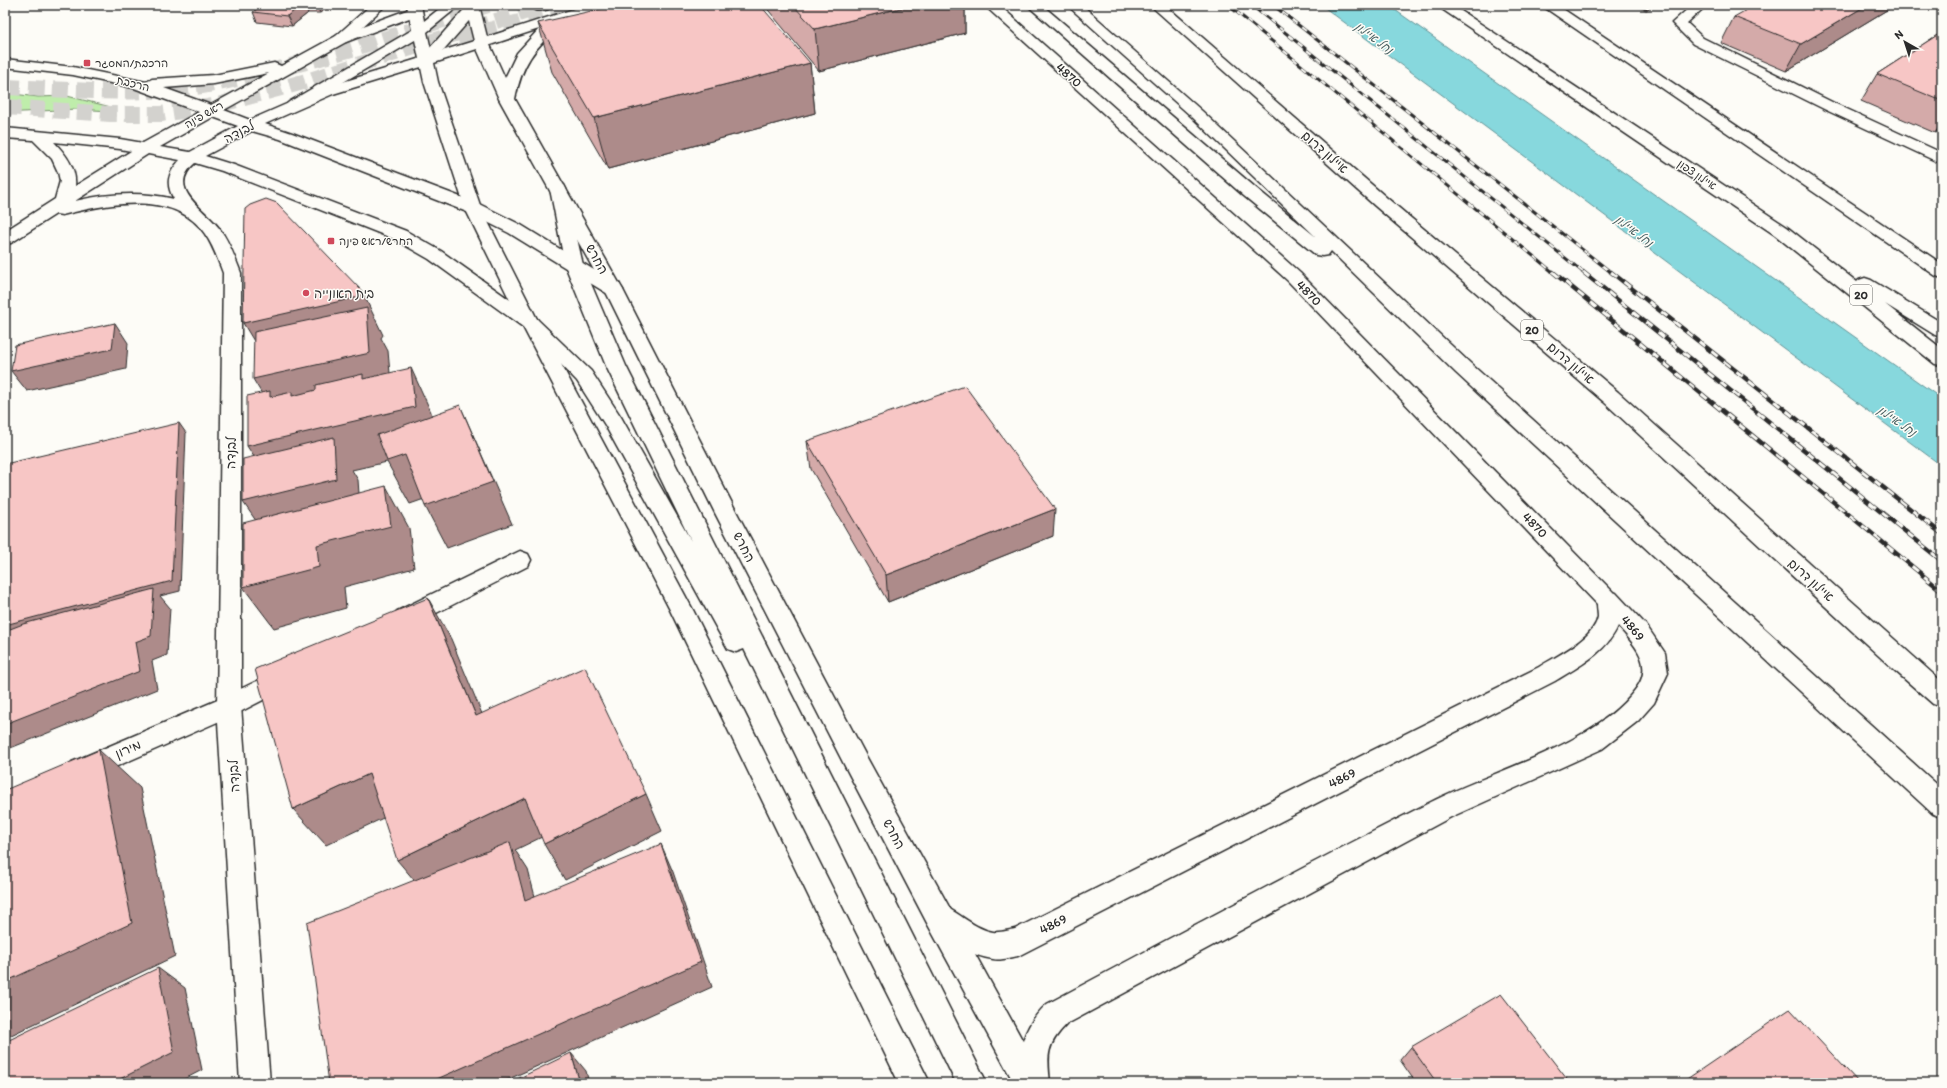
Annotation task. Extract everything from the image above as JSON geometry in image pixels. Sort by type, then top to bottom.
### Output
[{"type":"main road","points":[[342,39],[379,5]]},
{"type":"main road","points":[[294,105],[420,31],[453,5]]},
{"type":"main road","name":"לבנדה","points":[[255,1083],[229,706],[232,273],[225,254],[212,232],[182,198],[176,185],[177,175],[192,157],[250,125],[328,91],[600,5]]},
{"type":"main road","name":"4870","points":[[991,5],[1294,277],[1608,600]]},
{"type":"main road","points":[[1034,5],[1250,192],[1463,368]]},
{"type":"main road","points":[[1074,5],[1197,114],[1463,368],[1942,806]]},
{"type":"main road","name":"איילון דרום","points":[[1157,5],[1381,202],[1611,397],[1942,698]]},
{"type":"main road","name":"איילון צפון","points":[[1443,5],[1781,231],[1942,359]]},
{"type":"main road","points":[[1548,5],[1942,272]]},
{"type":"main road","points":[[1700,5],[1679,23],[1698,41],[1831,107],[1942,159]]},
{"type":"main road","points":[[426,61],[474,6]]},
{"type":"main road","name":"החרש","points":[[474,6],[482,43],[507,99],[614,290],[734,527],[937,914],[1031,1083]]},
{"type":"main road","points":[[418,7],[420,31],[431,82],[473,208],[530,323],[681,610],[915,1083]]},
{"type":"main road","name":"ראש פינה","points":[[5,239],[146,148],[210,111],[342,39],[418,7]]},
{"type":"main road","points":[[507,99],[514,69],[526,51],[543,34],[568,16]]},
{"type":"main road","points":[[138,84],[158,84],[227,77],[258,71],[306,58]]},
{"type":"main road","name":"הרכבת","points":[[5,63],[73,71],[138,84],[210,111],[286,136],[473,208],[515,229],[614,290]]},
{"type":"main road","points":[[5,133],[120,144],[146,148],[192,157],[228,168],[400,235],[435,255],[530,323],[584,376],[614,422],[875,892]]},
{"type":"main road","points":[[36,136],[50,147],[67,170],[69,179],[68,190],[63,201]]},
{"type":"main road","points":[[558,189],[574,265],[616,366],[875,892],[972,1083]]},
{"type":"main road","points":[[32,222],[85,203],[111,199],[158,200],[176,204],[194,212]]},
{"type":"main road","points":[[1781,231],[1942,331]]},
{"type":"main road","points":[[385,628],[520,560]]},
{"type":"main road","name":"4869","points":[[937,914],[973,940],[995,946],[1018,942],[1547,674],[1591,644],[1603,632],[1609,618],[1608,600]]},
{"type":"main road","name":"4869","points":[[1035,1083],[1033,1058],[1038,1037],[1045,1024],[1057,1014],[1442,809],[1549,762],[1594,740],[1629,714],[1645,696],[1656,673],[1653,653],[1638,632],[1608,600]]},
{"type":"main road","name":"מירון","points":[[63,777],[229,706],[307,667]]},
{"type":"green space","points":[[5,93],[38,97],[67,96],[115,108],[110,111],[77,109],[5,113]]},
{"type":"water","name":"נחל איילון","points":[[1321,5],[1388,5],[1942,399],[1942,466]]},
{"type":"building","points":[[262,5],[302,5],[287,16],[253,12]]},
{"type":"building","points":[[618,5],[760,5],[810,63],[594,118],[538,23]]},
{"type":"building","points":[[793,5],[913,5],[815,29]]},
{"type":"building","points":[[1755,5],[1867,5],[1801,44],[1734,17]]},
{"type":"building","points":[[1942,32],[1942,101],[1877,74]]},
{"type":"building","points":[[266,199],[277,203],[362,291],[359,297],[243,323],[245,209],[250,205]]},
{"type":"building","points":[[367,308],[370,353],[253,379],[254,332]]},
{"type":"building","points":[[115,323],[112,349],[11,371],[15,345]]},
{"type":"building","points":[[411,368],[415,407],[247,446],[247,396],[270,391],[270,397],[292,392],[292,396],[316,390],[316,385],[363,374],[363,379]]},
{"type":"building","points":[[965,386],[1055,509],[886,575],[807,441]]},
{"type":"building","points":[[460,405],[493,482],[425,506],[405,455],[387,461],[377,435]]},
{"type":"building","points":[[179,423],[172,581],[5,625],[5,464]]},
{"type":"building","points":[[334,437],[336,479],[243,502],[243,459]]},
{"type":"building","points":[[386,486],[391,526],[317,545],[319,567],[243,587],[243,523]]},
{"type":"building","points":[[154,589],[151,636],[135,642],[140,671],[5,724],[5,631],[23,624]]},
{"type":"building","points":[[428,598],[476,716],[585,667],[646,794],[544,844],[525,798],[397,860],[369,774],[293,809],[255,669]]},
{"type":"building","points":[[99,750],[132,923],[5,982],[5,790]]},
{"type":"building","points":[[510,842],[525,900],[661,844],[701,962],[428,1083],[329,1083],[307,923]]},
{"type":"building","points":[[158,968],[174,1052],[112,1083],[5,1083],[5,1042]]},
{"type":"building","points":[[1501,994],[1570,1083],[1437,1083],[1411,1047]]},
{"type":"building","points":[[1790,1009],[1859,1083],[1681,1083]]},
{"type":"building","points":[[571,1053],[580,1083],[509,1083]]},
{"type":"tunnel","points":[[5,87],[128,92],[183,89],[238,79],[332,55],[488,5]]},
{"type":"tunnel","points":[[434,42],[493,29],[584,5]]},
{"type":"tunnel","points":[[5,107],[110,114],[161,114],[214,106],[307,81],[540,7]]},
{"type":"railway","points":[[1228,5],[1554,273]]},
{"type":"railway","points":[[1251,5],[1584,273]]},
{"type":"railway","points":[[1273,5],[1612,273]]},
{"type":"railway","points":[[1553,272],[1942,591]]},
{"type":"railway","points":[[1583,272],[1942,561]]},
{"type":"railway","points":[[1611,272],[1942,534]]},
{"type":"place","name":"הרכבת/המסגר","points":[[87,63]]},
{"type":"place","name":"החרש/ראש פינה","points":[[331,241]]},
{"type":"place","name":"בית האונייה","points":[[306,293]]}]
